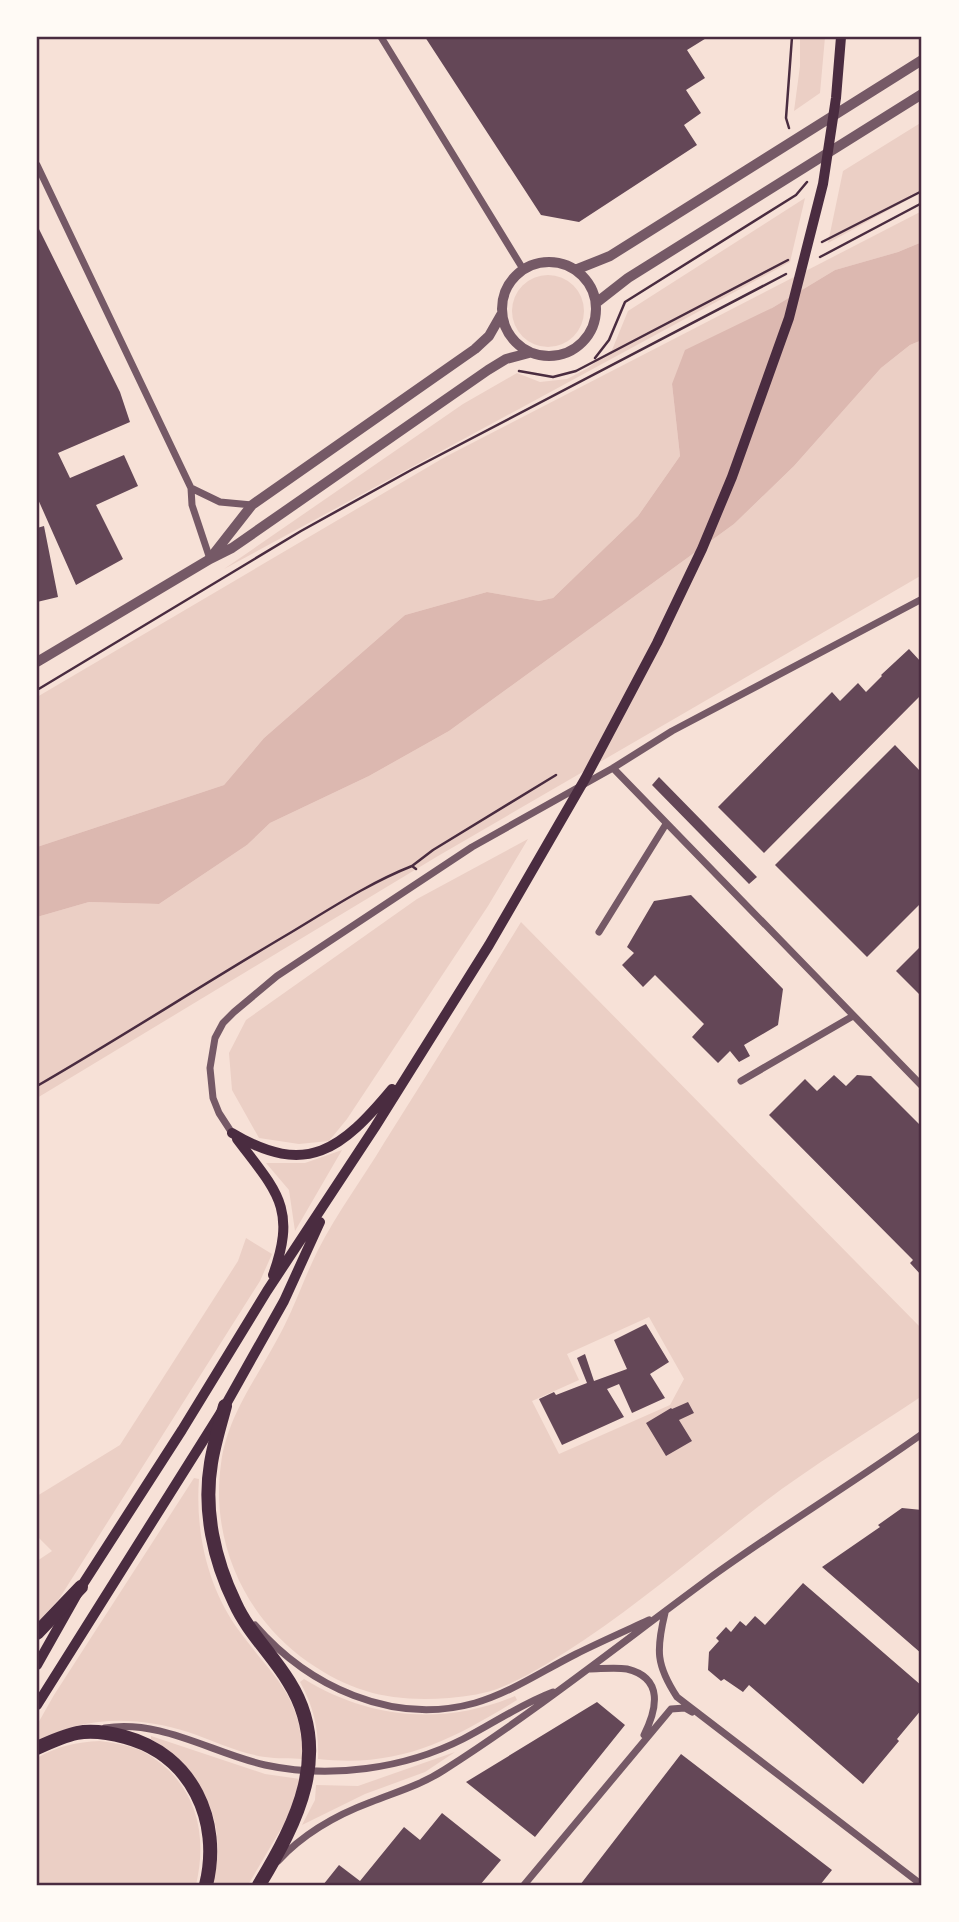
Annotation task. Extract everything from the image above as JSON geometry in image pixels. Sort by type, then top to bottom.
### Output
[{"type":"highway","points":[[225,1406],[211,1462],[209,1507],[216,1553],[225,1581],[247,1624],[297,1694],[309,1741],[307,1782],[300,1805],[284,1843],[260,1883]]},
{"type":"highway","points":[[37,1633],[81,1587]]},
{"type":"highway","points":[[37,1748],[80,1732],[100,1732],[140,1742],[160,1754],[183,1774],[200,1800],[212,1852],[205,1885]]},
{"type":"main road","points":[[37,1665],[81,1587],[267,1291],[334,1192],[520,893],[612,730],[702,549],[762,398],[799,284],[823,184],[836,98],[841,37]]},
{"type":"main road","points":[[232,1133],[250,1144],[280,1154],[294,1156],[321,1151],[354,1131],[416,1061]]},
{"type":"main road","points":[[232,1133],[277,1196],[284,1219],[283,1244],[267,1291]]},
{"type":"main road","points":[[37,1705],[225,1406],[284,1301],[334,1192]]},
{"type":"street","points":[[381,37],[523,269]]},
{"type":"street","points":[[575,270],[610,256],[922,60]]},
{"type":"street","points":[[596,303],[628,278],[922,94]]},
{"type":"street","points":[[37,165],[191,488],[192,505],[210,559]]},
{"type":"street","points":[[210,559],[252,505],[475,349],[489,336],[501,315],[506,289],[523,269],[536,263],[563,264],[585,279],[596,303],[596,317],[591,331],[577,347],[557,356],[529,353],[510,338],[501,315]]},
{"type":"street","points":[[37,662],[259,531],[488,370],[506,359],[529,353]]},
{"type":"street","points":[[191,488],[219,502],[252,505]]},
{"type":"street","points":[[232,1133],[219,1113],[210,1082],[215,1038],[223,1023],[246,1000],[277,976],[472,847],[613,768],[672,731],[922,599]]},
{"type":"street","points":[[613,768],[922,1086]]},
{"type":"street","points":[[599,932],[666,824]]},
{"type":"street","points":[[741,1081],[853,1016]]},
{"type":"street","points":[[260,1883],[293,1846],[325,1823],[349,1810],[425,1781],[442,1771],[530,1713],[707,1580],[921,1436]]},
{"type":"street","points":[[225,1581],[242,1608],[268,1640],[301,1669],[351,1695],[407,1707],[450,1707],[497,1695],[665,1612]]},
{"type":"street","points":[[665,1612],[658,1640],[660,1665],[677,1697],[922,1885]]},
{"type":"street","points":[[587,1670],[628,1670],[646,1679],[655,1692],[655,1704],[653,1717],[641,1742]]},
{"type":"street","points":[[80,1732],[137,1726],[280,1767],[320,1771],[344,1770],[392,1764],[443,1748],[524,1703],[560,1689]]},
{"type":"street","points":[[524,1885],[671,1709],[685,1708],[702,1716]]},
{"type":"path","points":[[792,37],[786,118],[794,141]]},
{"type":"path","points":[[788,260],[593,361],[609,340],[625,302],[796,195],[809,179],[806,167]]},
{"type":"path","points":[[812,247],[922,191]]},
{"type":"path","points":[[816,259],[922,203]]},
{"type":"path","points":[[37,690],[301,531],[413,469],[793,271]]},
{"type":"path","points":[[37,1086],[108,1046],[384,877],[412,866],[433,850],[556,775]]},
{"type":"path","points":[[412,866],[425,877]]},
{"type":"shaded area","points":[[800,37],[825,37],[820,93],[794,111],[800,66]]},
{"type":"shaded area","points":[[922,122],[922,192],[828,243],[843,171]]},
{"type":"shaded area","points":[[805,198],[790,262],[224,569],[463,404],[517,373],[540,382],[567,379],[588,368],[612,350],[628,311]]},
{"type":"shaded area","points":[[922,211],[922,242],[898,252],[835,270],[772,308],[672,384],[680,456],[638,516],[553,598],[539,601],[487,592],[405,615],[264,738],[224,785],[37,847],[37,697],[445,457]]},
{"type":"shaded area","points":[[922,242],[922,340],[910,345],[881,368],[794,466],[734,524],[449,731],[369,776],[270,823],[247,845],[159,904],[89,902],[37,917],[37,847],[224,785],[264,738],[405,615],[487,592],[539,601],[553,598],[638,516],[680,456],[672,384],[685,350],[772,308],[835,270],[898,252]]},
{"type":"shaded area","points":[[548,275],[562,278],[574,285],[581,297],[584,311],[581,325],[574,337],[562,344],[548,347],[534,344],[522,337],[515,325],[512,311],[515,297],[522,285],[534,278]]},
{"type":"shaded area","points":[[922,340],[922,575],[438,856],[37,1098],[37,917],[89,902],[159,904],[247,845],[270,823],[369,776],[449,731],[734,524],[794,466],[881,368],[910,345]]},
{"type":"shaded area","points":[[528,839],[488,906],[347,1119],[329,1141],[299,1144],[259,1138],[232,1090],[229,1053],[246,1020],[417,899]]},
{"type":"shaded area","points":[[521,922],[922,1329],[922,1396],[799,1477],[629,1608],[534,1671],[502,1687],[449,1698],[410,1699],[375,1694],[342,1682],[308,1662],[266,1623],[250,1600],[227,1549],[221,1521],[219,1493],[224,1446],[236,1413],[284,1326],[325,1236]],"holes":[[[649,1317],[684,1379],[670,1405],[559,1454],[532,1401],[579,1380],[567,1354]]]},
{"type":"shaded area","points":[[342,1150],[295,1231],[289,1190],[266,1163],[305,1163]]},
{"type":"shaded area","points":[[246,1238],[272,1254],[260,1281],[59,1599],[37,1623],[37,1561],[52,1551],[37,1536],[37,1496],[120,1445],[238,1261]]},
{"type":"shaded area","points":[[194,1478],[199,1479],[199,1520],[212,1579],[229,1615],[292,1703],[301,1737],[303,1759],[255,1755],[188,1732],[131,1721],[73,1727],[37,1742],[37,1725],[54,1695]]},
{"type":"shaded area","points":[[304,1679],[354,1703],[407,1714],[461,1712],[515,1696],[517,1700],[469,1728],[423,1748],[374,1759],[318,1759],[315,1719],[300,1682]]},
{"type":"shaded area","points":[[151,1736],[265,1774],[300,1779],[288,1817],[248,1885],[212,1885],[217,1862],[217,1841],[208,1801],[185,1768],[151,1739]]},
{"type":"shaded area","points":[[100,1741],[142,1751],[174,1776],[185,1791],[198,1826],[200,1865],[196,1885],[37,1885],[37,1758],[67,1745]]},
{"type":"shaded area","points":[[455,1752],[425,1772],[365,1794],[302,1825],[315,1800],[316,1785],[358,1786]]},
{"type":"building","points":[[425,37],[708,37],[687,50],[705,78],[686,90],[701,113],[684,125],[697,145],[579,222],[541,215]]},
{"type":"building","points":[[37,225],[120,392],[130,422],[58,453],[70,478],[124,455],[138,486],[96,505],[123,559],[76,585],[37,497]]},
{"type":"building","points":[[44,526],[58,597],[37,602],[37,528]]},
{"type":"building","points":[[909,649],[922,663],[922,694],[764,853],[718,807],[832,692],[840,701],[858,683],[866,692]]},
{"type":"building","points":[[895,745],[922,773],[922,902],[867,957],[775,865]]},
{"type":"building","points":[[659,777],[757,877],[749,884],[652,785]]},
{"type":"building","points":[[691,895],[783,989],[778,1025],[744,1045],[750,1056],[739,1062],[730,1051],[718,1063],[692,1037],[704,1024],[655,975],[643,987],[622,965],[634,953],[627,947],[654,901]]},
{"type":"building","points":[[922,945],[922,997],[896,971]]},
{"type":"building","points":[[834,1075],[846,1086],[857,1075],[871,1076],[922,1127],[922,1276],[910,1263],[913,1260],[769,1115],[805,1079],[817,1091]]},
{"type":"building","points":[[646,1324],[669,1362],[650,1374],[665,1398],[632,1413],[619,1384],[607,1389],[624,1417],[562,1445],[539,1399],[587,1383],[577,1358],[585,1354],[594,1381],[627,1369],[614,1340]]},
{"type":"building","points":[[688,1402],[694,1413],[679,1420],[692,1441],[666,1456],[646,1423],[671,1408]]},
{"type":"building","points":[[902,1508],[922,1510],[922,1654],[822,1567],[880,1527],[878,1525]]},
{"type":"building","points":[[803,1583],[922,1686],[922,1709],[863,1784],[749,1685],[743,1692],[724,1679],[721,1681],[708,1670],[709,1652],[726,1627],[731,1632],[740,1621],[746,1626],[755,1616],[765,1625]]},
{"type":"building","points":[[597,1702],[625,1725],[535,1837],[466,1782]]},
{"type":"building","points":[[681,1754],[832,1870],[820,1885],[580,1885]]},
{"type":"building","points":[[442,1813],[501,1860],[480,1885],[323,1885],[339,1865],[360,1881],[404,1827],[420,1840]]}]
